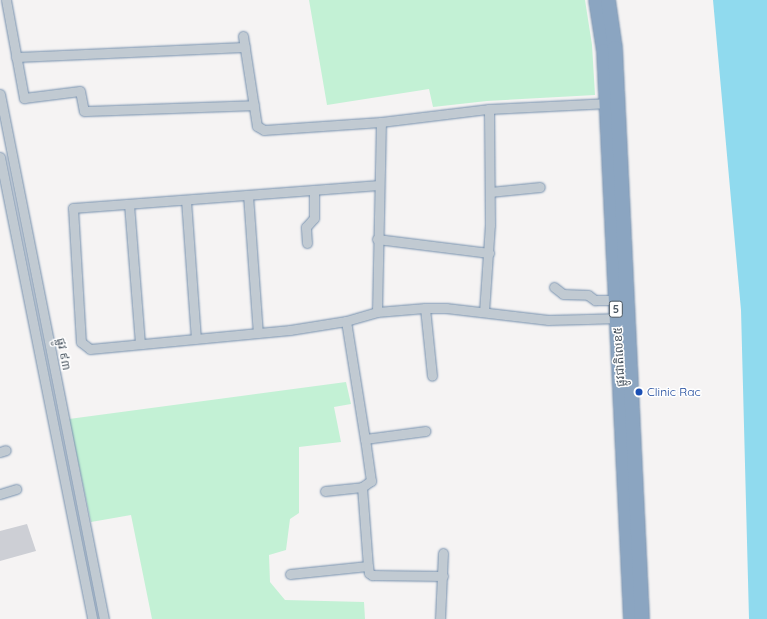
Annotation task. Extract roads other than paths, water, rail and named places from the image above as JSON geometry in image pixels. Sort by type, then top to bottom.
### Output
[{"type":"highway","name":"ផ្លូវជាតិលេខ៥","points":[[596,0],[612,103],[623,318],[642,619]]},
{"type":"highway","name":"ផ្លូវជាតិលេខ៥","points":[[608,0],[615,48],[612,103],[616,300],[623,318],[631,619]]},
{"type":"street","points":[[6,0],[24,98],[80,91],[84,111],[254,105]]},
{"type":"street","points":[[243,36],[257,126],[264,130],[381,122],[489,109],[612,103]]},
{"type":"street","points":[[16,57],[245,47]]},
{"type":"street","name":"ផ្លូវ ៩៣","points":[[0,94],[104,619]]},
{"type":"street","points":[[484,312],[489,253],[489,109]]},
{"type":"street","points":[[377,312],[377,239],[381,122]]},
{"type":"street","name":"ផ្លូវ ៩៣","points":[[0,156],[92,619]]},
{"type":"street","points":[[379,185],[314,191],[81,206],[73,208],[72,212],[82,342],[90,349],[258,333],[346,321],[377,312],[425,308],[484,312],[548,320],[623,318]]},
{"type":"street","points":[[490,192],[540,187]]},
{"type":"street","points":[[307,244],[306,227],[314,218],[314,191]]},
{"type":"street","points":[[248,195],[258,333]]},
{"type":"street","points":[[186,200],[196,339]]},
{"type":"street","points":[[129,204],[140,344]]},
{"type":"street","points":[[377,239],[489,253]]},
{"type":"street","points":[[554,287],[563,294],[588,295],[596,300],[616,300]]},
{"type":"street","points":[[425,308],[432,376]]},
{"type":"street","points":[[325,490],[362,487],[371,481],[346,321]]},
{"type":"street","points":[[365,439],[425,431]]},
{"type":"street","points":[[362,487],[369,573],[372,575],[443,576]]},
{"type":"street","points":[[0,494],[16,489]]},
{"type":"street","points":[[440,619],[443,553]]},
{"type":"street","points":[[290,574],[368,566]]},
{"type":"water","points":[[713,0],[767,0],[767,619],[749,619],[741,310]]},
{"type":"place","name":"Clinic Rac","points":[[639,392]]}]
